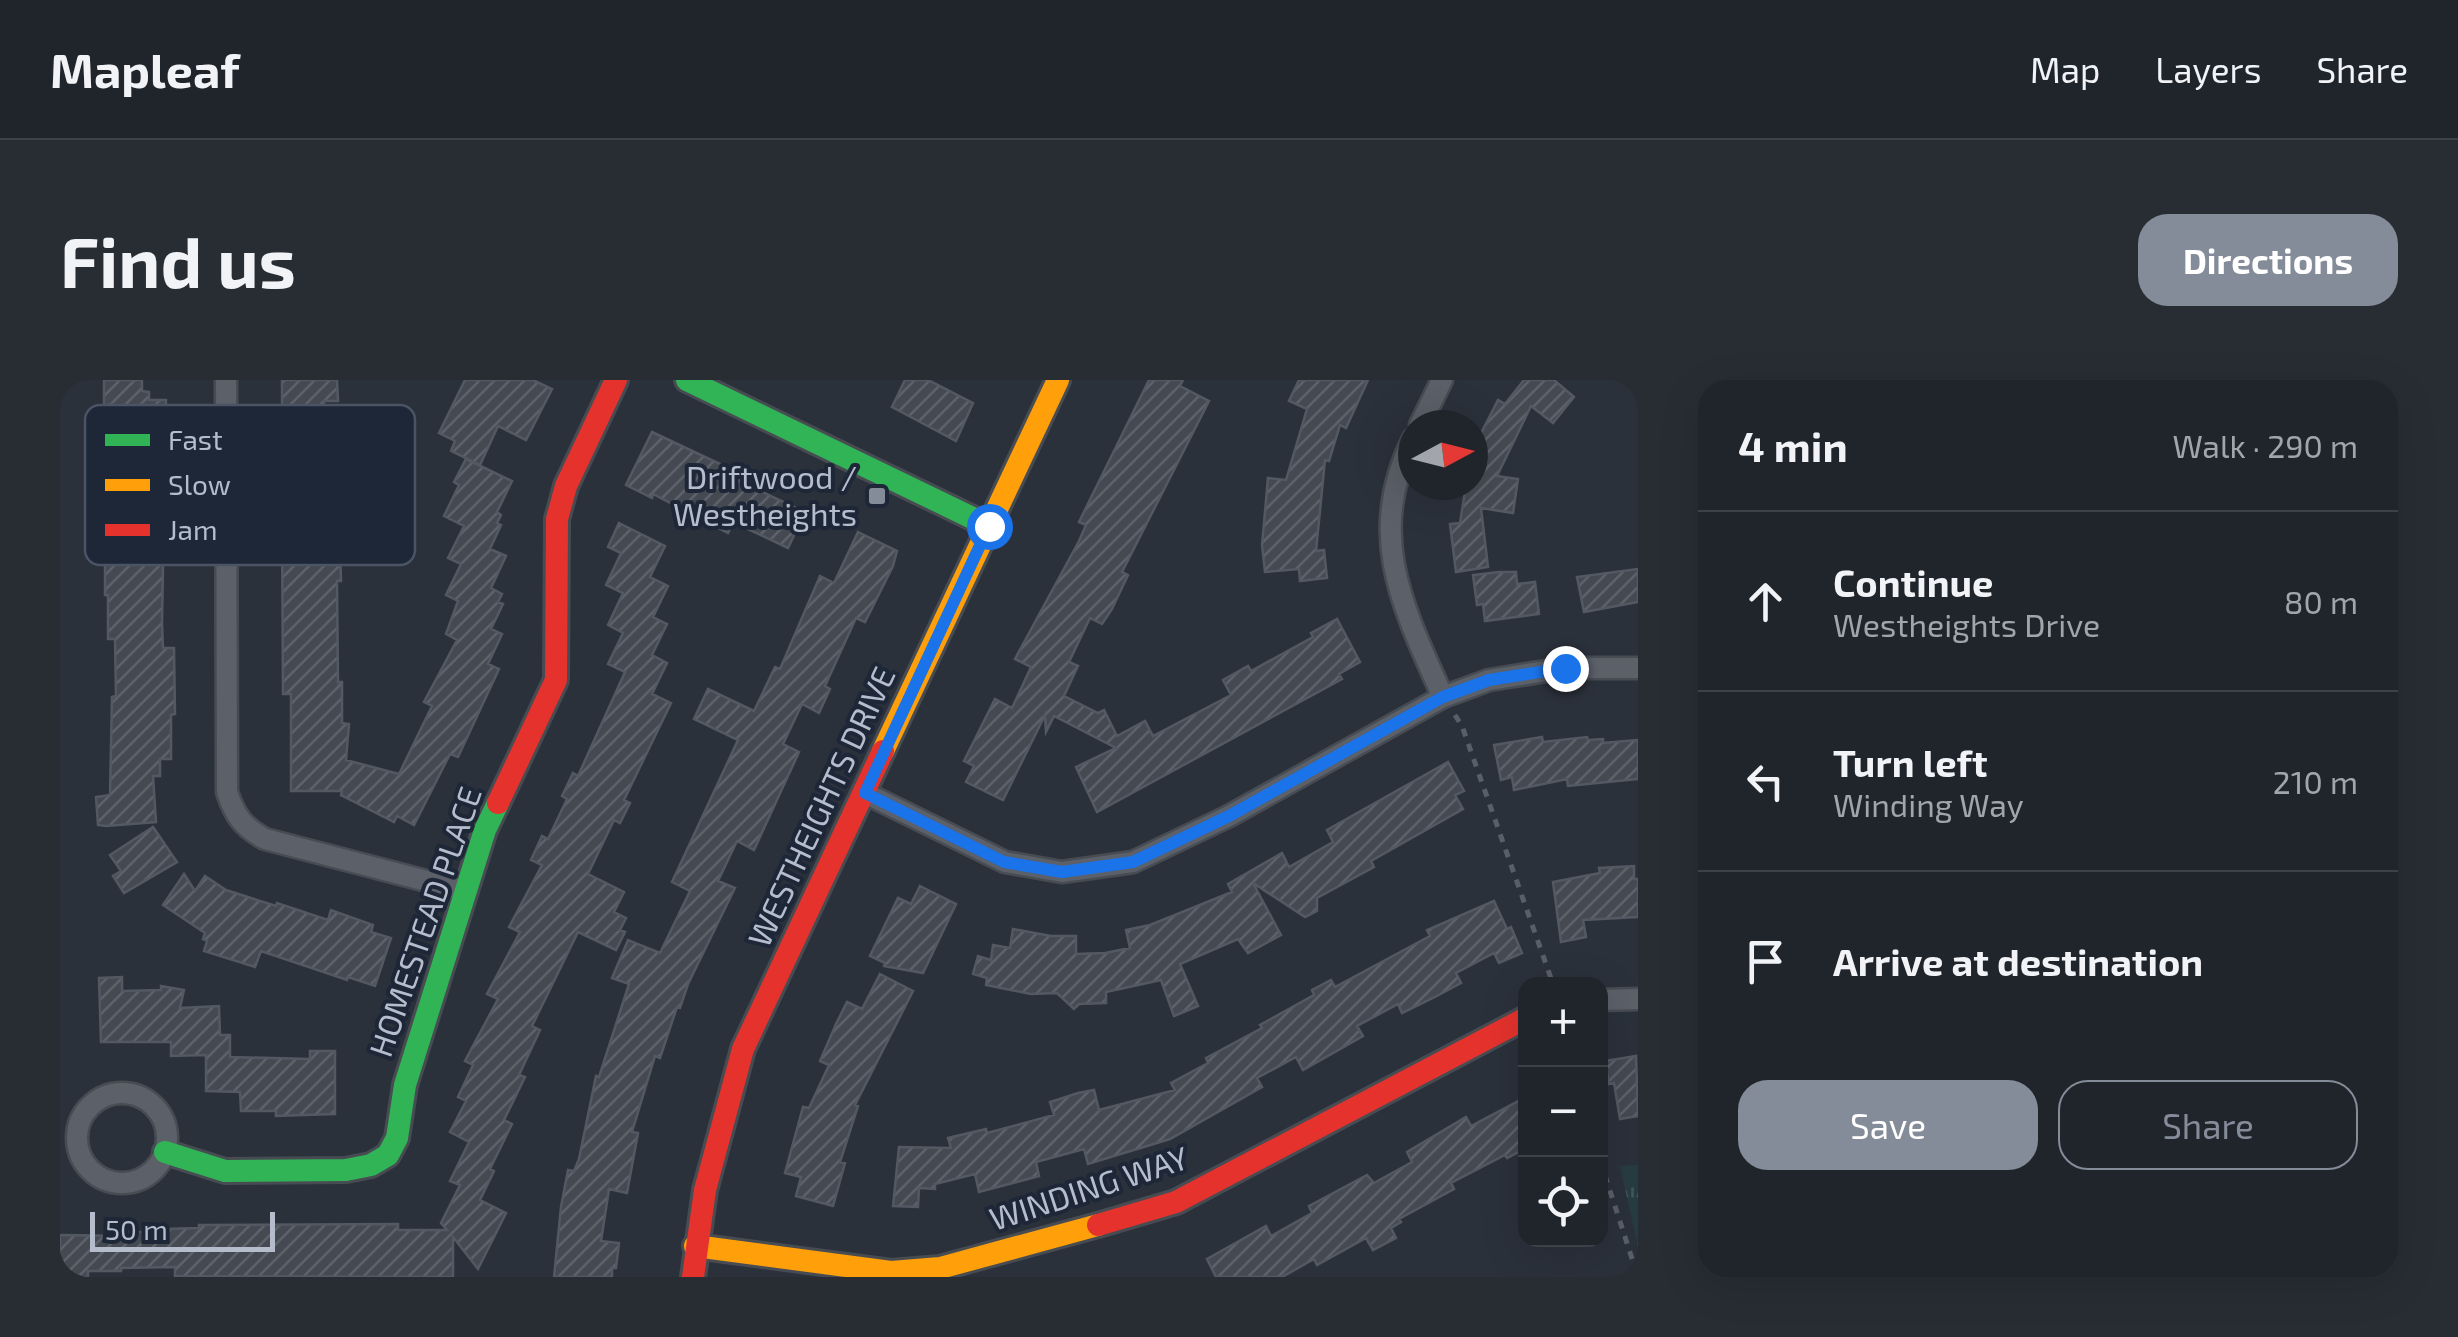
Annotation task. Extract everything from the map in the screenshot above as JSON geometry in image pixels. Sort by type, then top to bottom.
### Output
[{"type":"street","points":[[226,380],[226,405]]},
{"type":"street","name":"HOMESTEAD PLACE","points":[[165,1152],[224,1171],[346,1170],[371,1165],[388,1155],[397,1138],[405,1085],[485,830],[556,680],[557,519],[566,486],[616,380]]},
{"type":"street","points":[[688,380],[989,526]]},
{"type":"street","name":"WESTHEIGHTS DRIVE","points":[[693,1277],[715,1140],[743,1049],[1058,380]]},
{"type":"street","points":[[1427,410],[1442,380]]},
{"type":"street","points":[[1398,477],[1390,505],[1390,550],[1402,597],[1443,697]]},
{"type":"street","points":[[226,565],[227,792],[244,827],[266,839],[464,891]]},
{"type":"street","points":[[865,793],[1004,862],[1062,872],[1133,862],[1229,816],[1443,697],[1489,680],[1565,668],[1638,668]]},
{"type":"street","points":[[1608,1000],[1638,999]]},
{"type":"street","name":"WINDING WAY","points":[[695,1246],[891,1272],[940,1268],[1042,1242],[1176,1202],[1518,1022]]},
{"type":"street","points":[[107,1095],[136,1095],[161,1115],[166,1130],[165,1152],[158,1166],[136,1182],[103,1180],[90,1171],[80,1156],[76,1134],[81,1117],[96,1100],[107,1095]]},
{"type":"path","points":[[1443,697],[1462,726],[1551,977]]},
{"type":"path","points":[[1608,1185],[1638,1277]]},
{"type":"green space","points":[[1638,1165],[1638,1246],[1620,1166]]},
{"type":"building","points":[[104,380],[142,380],[142,391],[149,392],[149,400],[166,400],[166,405],[104,405]]},
{"type":"building","points":[[282,380],[337,380],[338,401],[282,405]]},
{"type":"building","points":[[465,380],[533,380],[552,389],[526,440],[498,426],[480,465],[451,451],[455,441],[439,433]]},
{"type":"building","points":[[905,380],[928,380],[973,403],[956,441],[892,407]]},
{"type":"building","points":[[1149,380],[1183,380],[1180,386],[1209,401],[1122,572],[1128,575],[1112,609],[1102,624],[1090,618],[1069,662],[1078,666],[1064,696],[1098,713],[1104,710],[1117,736],[1145,721],[1153,736],[1231,695],[1223,680],[1248,666],[1251,671],[1337,619],[1360,662],[1339,674],[1342,679],[1097,812],[1076,767],[1116,748],[1054,716],[1046,732],[1045,715],[1003,800],[966,782],[974,766],[964,761],[995,699],[1012,708],[1031,667],[1015,659],[1079,541],[1086,525],[1079,522]]},
{"type":"building","points":[[1299,380],[1368,380],[1346,428],[1340,425],[1329,461],[1325,460],[1316,551],[1324,550],[1327,578],[1300,581],[1299,569],[1265,572],[1262,545],[1268,478],[1286,480],[1307,409],[1289,401]]},
{"type":"building","points":[[1524,380],[1554,380],[1574,397],[1553,423],[1531,406],[1497,476],[1518,479],[1513,513],[1481,508],[1488,567],[1456,572],[1450,524],[1460,523],[1464,500],[1488,500],[1488,420],[1498,400],[1505,404]]},
{"type":"building","points":[[652,432],[748,477],[745,484],[805,512],[788,548],[733,522],[728,533],[653,494],[652,498],[626,485]]},
{"type":"building","points":[[466,459],[512,481],[497,512],[501,515],[497,523],[501,525],[490,549],[506,556],[491,588],[502,594],[498,602],[503,604],[491,629],[502,634],[488,664],[499,669],[458,757],[450,754],[414,825],[397,816],[394,822],[341,795],[342,791],[291,791],[291,694],[283,694],[282,565],[341,565],[341,581],[337,581],[338,682],[342,682],[342,723],[349,724],[346,760],[399,774],[432,706],[424,702],[457,640],[446,634],[458,601],[446,595],[461,564],[448,558],[464,526],[444,516],[459,485],[454,482]]},
{"type":"building","points":[[619,523],[665,546],[650,577],[668,586],[653,617],[667,624],[652,655],[667,663],[652,694],[671,703],[624,800],[630,803],[620,823],[614,820],[588,874],[624,892],[614,912],[626,918],[620,930],[625,932],[616,950],[578,932],[532,1026],[540,1030],[519,1075],[525,1077],[504,1120],[512,1124],[480,1200],[506,1213],[478,1269],[453,1237],[453,1277],[175,1276],[175,1267],[121,1268],[88,1271],[88,1277],[60,1277],[60,1235],[129,1236],[129,1232],[164,1232],[199,1225],[398,1224],[398,1230],[447,1230],[441,1223],[460,1185],[450,1181],[469,1142],[450,1132],[466,1101],[458,1097],[473,1065],[465,1061],[498,999],[487,994],[520,932],[509,927],[542,865],[531,860],[542,836],[548,839],[567,799],[562,796],[573,773],[578,776],[625,672],[608,664],[623,633],[608,625],[623,593],[606,585],[621,553],[608,547]]},
{"type":"building","points":[[858,532],[897,551],[893,566],[865,622],[856,618],[825,686],[830,689],[819,713],[802,704],[783,744],[799,752],[754,850],[737,841],[718,881],[735,888],[680,1008],[677,1007],[660,1058],[655,1056],[632,1132],[638,1133],[627,1193],[609,1189],[601,1241],[619,1243],[616,1268],[612,1268],[612,1277],[554,1277],[568,1170],[574,1171],[579,1159],[596,1076],[599,1077],[629,984],[612,978],[628,940],[660,953],[690,891],[672,882],[738,740],[694,719],[708,689],[754,711],[775,667],[780,669],[820,576],[834,583]]},
{"type":"building","points":[[105,565],[163,565],[163,648],[174,648],[175,714],[171,715],[171,759],[160,759],[160,776],[153,776],[156,822],[98,825],[96,797],[110,795],[112,697],[116,696],[115,639],[108,639]]},
{"type":"building","points":[[1638,569],[1638,602],[1584,612],[1577,577]]},
{"type":"building","points":[[1516,572],[1517,584],[1535,582],[1539,614],[1485,621],[1483,604],[1477,605],[1473,575]]},
{"type":"building","points":[[1542,737],[1543,742],[1587,737],[1603,739],[1603,743],[1638,740],[1638,779],[1568,786],[1567,779],[1514,790],[1512,777],[1501,780],[1494,745]]},
{"type":"building","points":[[1448,762],[1464,791],[1455,795],[1463,809],[1371,861],[1374,867],[1317,898],[1317,911],[1305,917],[1253,883],[1281,935],[1248,953],[1238,939],[1180,964],[1198,1006],[1174,1016],[1161,980],[1106,992],[1106,1003],[1079,1004],[1074,1009],[1057,993],[1031,994],[986,985],[987,978],[973,974],[978,956],[991,960],[993,945],[1010,948],[1013,929],[1076,936],[1076,954],[1130,948],[1126,930],[1150,925],[1232,892],[1228,884],[1282,853],[1289,867],[1333,842],[1327,830]]},
{"type":"building","points":[[153,827],[177,862],[124,893],[113,876],[121,871],[110,855]]},
{"type":"building","points":[[1634,866],[1638,917],[1583,920],[1586,937],[1561,942],[1553,882],[1600,873],[1599,868]]},
{"type":"building","points":[[184,874],[195,891],[205,876],[226,890],[276,906],[277,903],[328,920],[331,910],[373,925],[371,932],[391,938],[375,986],[261,951],[255,967],[204,951],[205,933],[163,905]]},
{"type":"building","points":[[920,886],[956,904],[923,973],[884,966],[885,963],[870,956],[898,898],[911,904]]},
{"type":"building","points":[[1494,901],[1522,953],[1499,963],[1494,953],[1456,973],[1461,983],[1402,1013],[1398,1004],[1357,1026],[1363,1036],[1303,1070],[1296,1057],[1257,1078],[1262,1087],[1170,1139],[1088,1164],[1084,1149],[1036,1162],[1039,1176],[979,1192],[975,1174],[935,1184],[935,1189],[919,1188],[918,1207],[893,1206],[899,1147],[951,1148],[948,1138],[986,1129],[987,1133],[1054,1115],[1050,1102],[1078,1093],[1094,1090],[1099,1110],[1175,1090],[1171,1083],[1314,995],[1312,990],[1331,980],[1335,987],[1430,936],[1427,930]]},
{"type":"building","points":[[880,974],[913,991],[855,1105],[858,1106],[840,1162],[845,1163],[833,1206],[796,1196],[801,1177],[785,1173],[803,1107],[809,1108],[829,1065],[820,1061],[847,1002],[862,1009]]},
{"type":"building","points":[[122,977],[122,991],[161,990],[161,986],[184,990],[180,1008],[219,1006],[220,1035],[230,1035],[230,1057],[310,1059],[310,1051],[335,1051],[335,1114],[276,1116],[276,1111],[241,1111],[240,1092],[206,1091],[206,1055],[171,1056],[171,1042],[101,1042],[99,978]]},
{"type":"building","points":[[1636,1056],[1638,1116],[1620,1119],[1614,1083],[1609,1084],[1608,1061]]},
{"type":"building","points":[[1518,1101],[1518,1152],[1451,1183],[1454,1189],[1399,1219],[1401,1222],[1391,1228],[1396,1238],[1373,1250],[1366,1238],[1317,1265],[1314,1259],[1282,1277],[1216,1277],[1207,1259],[1266,1226],[1271,1236],[1312,1213],[1309,1206],[1367,1175],[1374,1183],[1412,1162],[1407,1152],[1466,1117],[1471,1126]]},
{"type":"traffic: fast","points":[[687,380],[989,526]]},
{"type":"traffic: fast","points":[[165,1152],[225,1171],[346,1170],[371,1165],[388,1155],[397,1138],[405,1085],[485,830],[498,803]]},
{"type":"traffic: slow","points":[[883,751],[1058,380]]},
{"type":"traffic: slow","points":[[695,1246],[891,1272],[940,1268],[1098,1225]]},
{"type":"traffic: jam","points":[[498,803],[556,680],[557,519],[566,486],[616,380]]},
{"type":"traffic: jam","points":[[693,1277],[705,1190],[743,1049],[883,751]]},
{"type":"traffic: jam","points":[[1098,1225],[1176,1202],[1518,1022]]},
{"type":"place","name":"Driftwood / Westheights","points":[[877,496]]},
{"type":"route","points":[[989,526],[865,793],[1004,862],[1062,872],[1133,862],[1229,816],[1443,697],[1489,680],[1565,668]]}]
